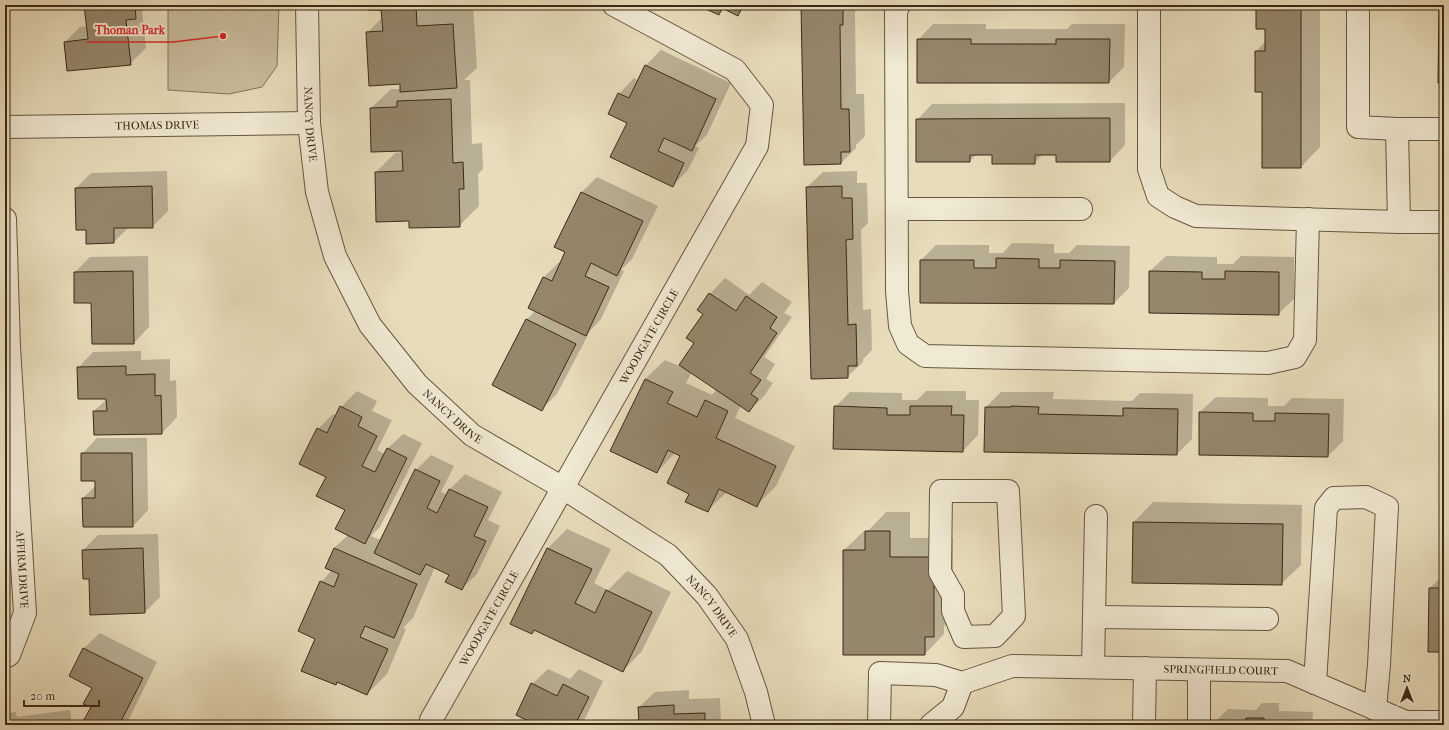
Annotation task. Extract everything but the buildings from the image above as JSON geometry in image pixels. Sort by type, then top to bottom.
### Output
[{"type":"street","name":"NANCY DRIVE","points":[[307,5],[309,123],[317,192],[335,256],[370,324],[417,384],[472,435],[563,488],[668,555],[707,596],[737,639],[756,692],[764,725]]},
{"type":"street","name":"WOODGATE CIRCLE","points":[[431,720],[757,146],[762,105],[734,70],[614,5]]},
{"type":"street","points":[[899,5],[896,11],[898,210],[897,291],[900,326],[908,344],[925,356],[1268,363],[1295,357],[1305,340],[1308,219]]},
{"type":"street","points":[[1149,5],[1149,169],[1158,196],[1175,207],[1196,216],[1444,222]]},
{"type":"street","points":[[1358,5],[1358,128],[1444,129]]},
{"type":"street","name":"THOMAS DRIVE","points":[[5,127],[309,123]]},
{"type":"street","points":[[1397,129],[1399,222]]},
{"type":"street","points":[[898,210],[1081,209]]},
{"type":"street","name":"AFFIRM DRIVE","points":[[5,218],[7,347],[25,613],[7,656]]},
{"type":"street","points":[[940,490],[1008,491],[1014,616],[995,636],[964,637],[953,611],[953,595],[940,572],[940,490]]},
{"type":"street","points":[[1316,683],[1326,508],[1334,498],[1366,497],[1387,507],[1380,665],[1375,709]]},
{"type":"street","points":[[1093,667],[1096,516]]},
{"type":"street","points":[[1094,617],[1267,619]]},
{"type":"street","points":[[995,636],[1012,666]]},
{"type":"street","name":"SPRINGFIELD COURT","points":[[962,683],[1012,666],[1287,671],[1406,722],[1444,722]]},
{"type":"street","points":[[1144,725],[1145,668]]},
{"type":"street","points":[[1199,725],[1200,670]]},
{"type":"street","points":[[879,725],[880,674],[936,675],[962,683],[953,707],[931,725]]},
{"type":"shaded area","points":[[168,5],[279,5],[277,66],[262,87],[229,94],[168,90]]},
{"type":"place","name":"Thoman Park","points":[[223,36]]}]
